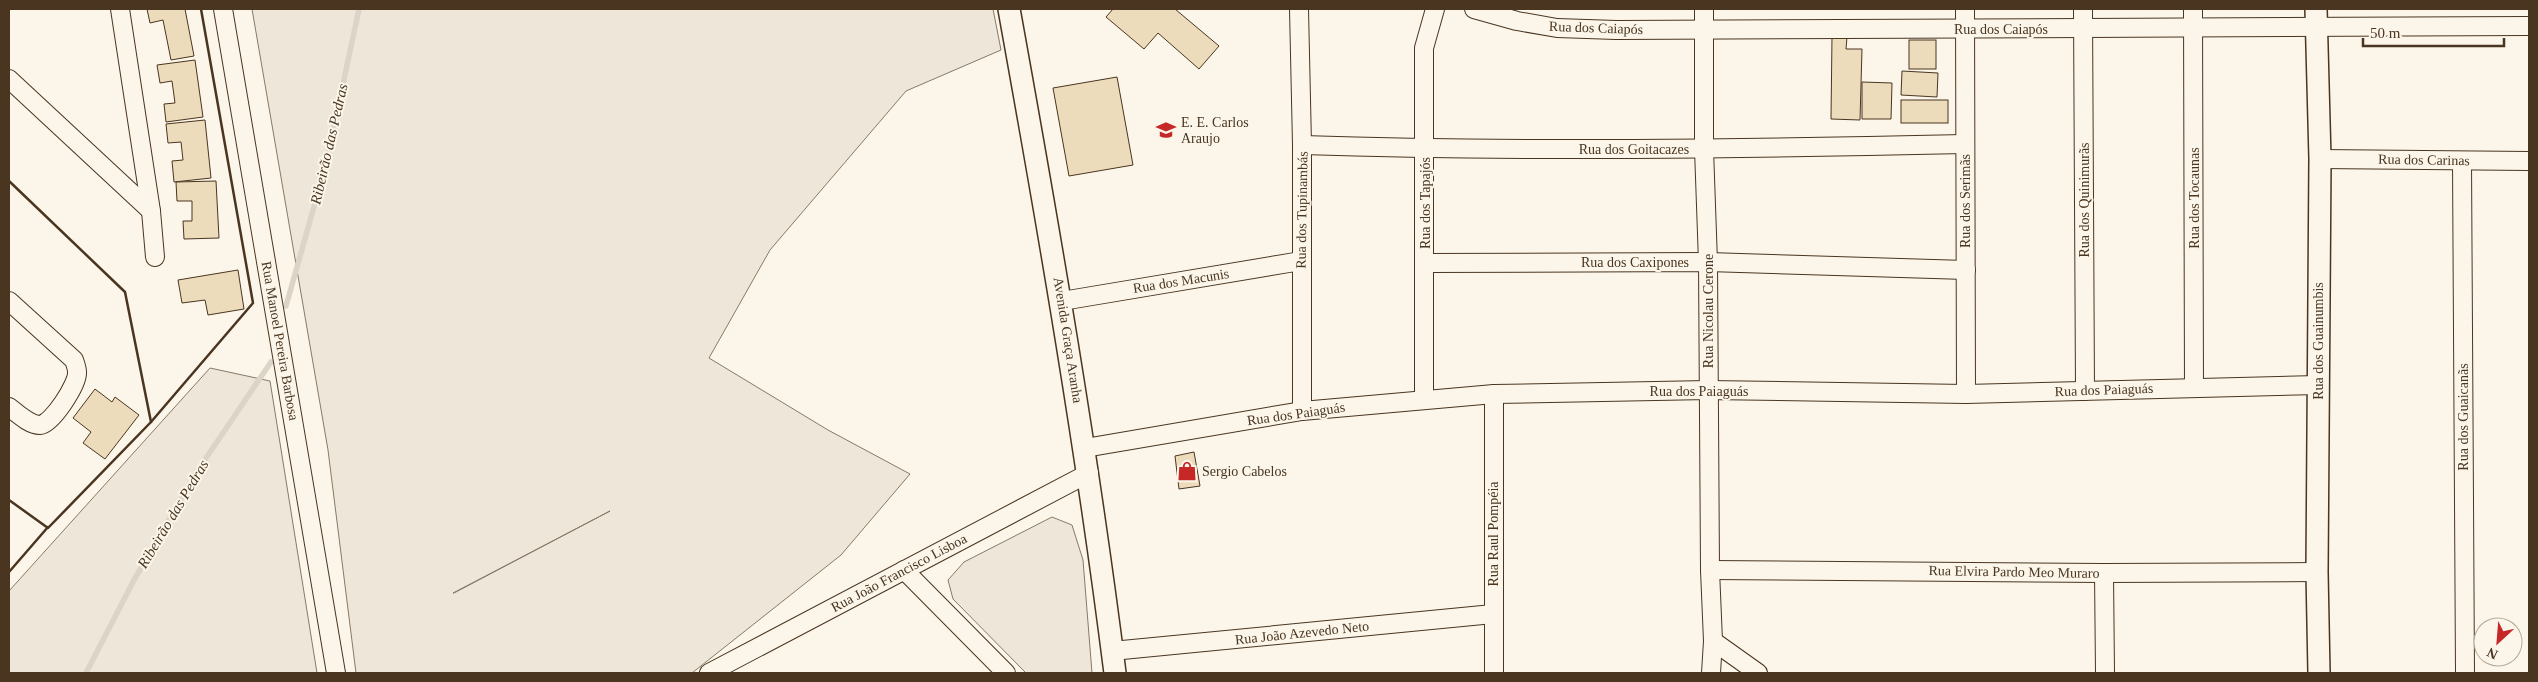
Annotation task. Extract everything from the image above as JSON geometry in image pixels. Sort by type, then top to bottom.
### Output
[{"type":"street","points":[[120,9],[151,211],[155,258]]},
{"type":"street","name":"Rua Manoel Pereira Barbosa","points":[[224,9],[336,673]]},
{"type":"street","name":"Avenida Graça Aranha","points":[[1010,9],[1062,301],[1089,473],[1115,673]]},
{"type":"street","name":"Rua dos Tupinambás","points":[[1299,9],[1302,145],[1302,412]]},
{"type":"street","name":"Rua dos Tapajós","points":[[1424,399],[1426,149],[1424,48],[1435,9]]},
{"type":"street","name":"Rua dos Caiapós","points":[[1474,9],[1517,21],[1557,28],[1704,31],[2193,28],[2316,17],[2529,26]]},
{"type":"street","name":"Rua Nicolau Cerone","points":[[1704,9],[1704,149],[1708,262],[1710,570],[1713,641],[1711,673]]},
{"type":"street","name":"Rua dos Serimãs","points":[[1965,9],[1966,394]]},
{"type":"street","name":"Rua dos Quinimurãs","points":[[2083,9],[2085,390]]},
{"type":"street","name":"Rua dos Tocaunas","points":[[2193,9],[2194,388]]},
{"type":"street","name":"Rua dos Guainumbis","points":[[2316,17],[2320,159],[2317,572],[2319,673]]},
{"type":"street","points":[[9,79],[151,211]]},
{"type":"street","name":"Rua dos Goitacazes","points":[[1302,145],[1426,149],[1704,149],[1965,144]]},
{"type":"street","name":"Rua dos Carinas","points":[[2320,159],[2529,161]]},
{"type":"street","name":"Rua dos Guaicanãs","points":[[2462,161],[2465,673]]},
{"type":"street","name":"Rua dos Macunis","points":[[1062,301],[1301,261]]},
{"type":"street","name":"Rua dos Caxipones","points":[[1425,263],[1708,262],[1966,270]]},
{"type":"street","points":[[9,301],[74,360],[78,372],[74,384],[50,421],[40,425],[31,423],[9,408]]},
{"type":"street","name":"Rua dos Paiaguás","points":[[1085,448],[1302,412],[1424,399],[1494,394],[1708,390],[1966,394],[2318,385]]},
{"type":"street","name":"Rua Raul Pompéia","points":[[1494,394],[1494,673]]},
{"type":"street","name":"Rua João Francisco Lisboa","points":[[709,673],[1089,473]]},
{"type":"street","points":[[904,570],[1006,673]]},
{"type":"street","name":"Rua Elvira Pardo Meo Muraro","points":[[1710,570],[2104,573],[2317,572]]},
{"type":"street","points":[[2104,573],[2105,673]]},
{"type":"street","name":"Rua João Azevedo Neto","points":[[1112,652],[1493,614]]},
{"type":"street","points":[[1713,641],[1758,673]]},
{"type":"shaded area","points":[[252,9],[993,9],[1001,50],[906,91],[770,250],[709,358],[828,430],[910,474],[841,555],[692,673],[356,673],[328,450]],"holes":[[[610,511],[454,593],[453,593]]]},
{"type":"shaded area","points":[[210,368],[270,381],[317,673],[9,673],[9,591]]},
{"type":"shaded area","points":[[1052,517],[1072,525],[1083,560],[1092,673],[1026,673],[953,599],[948,580],[964,562]]},
{"type":"building","points":[[147,9],[185,9],[194,56],[171,60],[163,20],[150,23]]},
{"type":"building","points":[[1113,9],[1175,9],[1219,46],[1199,69],[1158,33],[1144,49],[1106,17]]},
{"type":"building","points":[[1832,36],[1847,37],[1846,49],[1862,49],[1860,120],[1831,119]]},
{"type":"building","points":[[1909,40],[1936,40],[1936,69],[1909,69]]},
{"type":"building","points":[[195,60],[203,117],[166,122],[164,104],[175,103],[172,81],[160,83],[157,65]]},
{"type":"building","points":[[1902,71],[1938,73],[1937,97],[1901,95]]},
{"type":"building","points":[[1117,77],[1133,165],[1069,176],[1053,88]]},
{"type":"building","points":[[1862,82],[1892,83],[1891,119],[1862,119]]},
{"type":"building","points":[[1901,100],[1948,100],[1948,123],[1901,123]]},
{"type":"building","points":[[205,120],[211,178],[174,182],[172,161],[183,160],[181,142],[168,143],[166,124]]},
{"type":"building","points":[[216,181],[219,238],[184,239],[183,221],[192,221],[192,201],[177,201],[176,182]]},
{"type":"building","points":[[238,270],[244,309],[208,315],[205,300],[182,303],[178,280]]},
{"type":"building","points":[[95,389],[112,402],[115,397],[139,415],[105,459],[83,443],[91,432],[73,418]]},
{"type":"building","name":"Sergio Cabelos","points":[[1194,452],[1200,486],[1179,489],[1175,456]]},
{"type":"waterway","name":"Ribeirão das Pedras","points":[[286,306],[326,164],[359,9]]},
{"type":"waterway","name":"Ribeirão das Pedras","points":[[86,673],[134,580],[198,470],[271,362]]},
{"type":"wall","points":[[9,500],[48,528],[151,422],[253,303],[201,9]]},
{"type":"wall","points":[[9,181],[125,292],[151,422]]},
{"type":"wall","points":[[9,572],[48,527]]},
{"type":"place","name":"E. E. Carlos Araujo","points":[[1166,130]]},
{"type":"place","name":"Sergio Cabelos","points":[[1187,471]]}]
